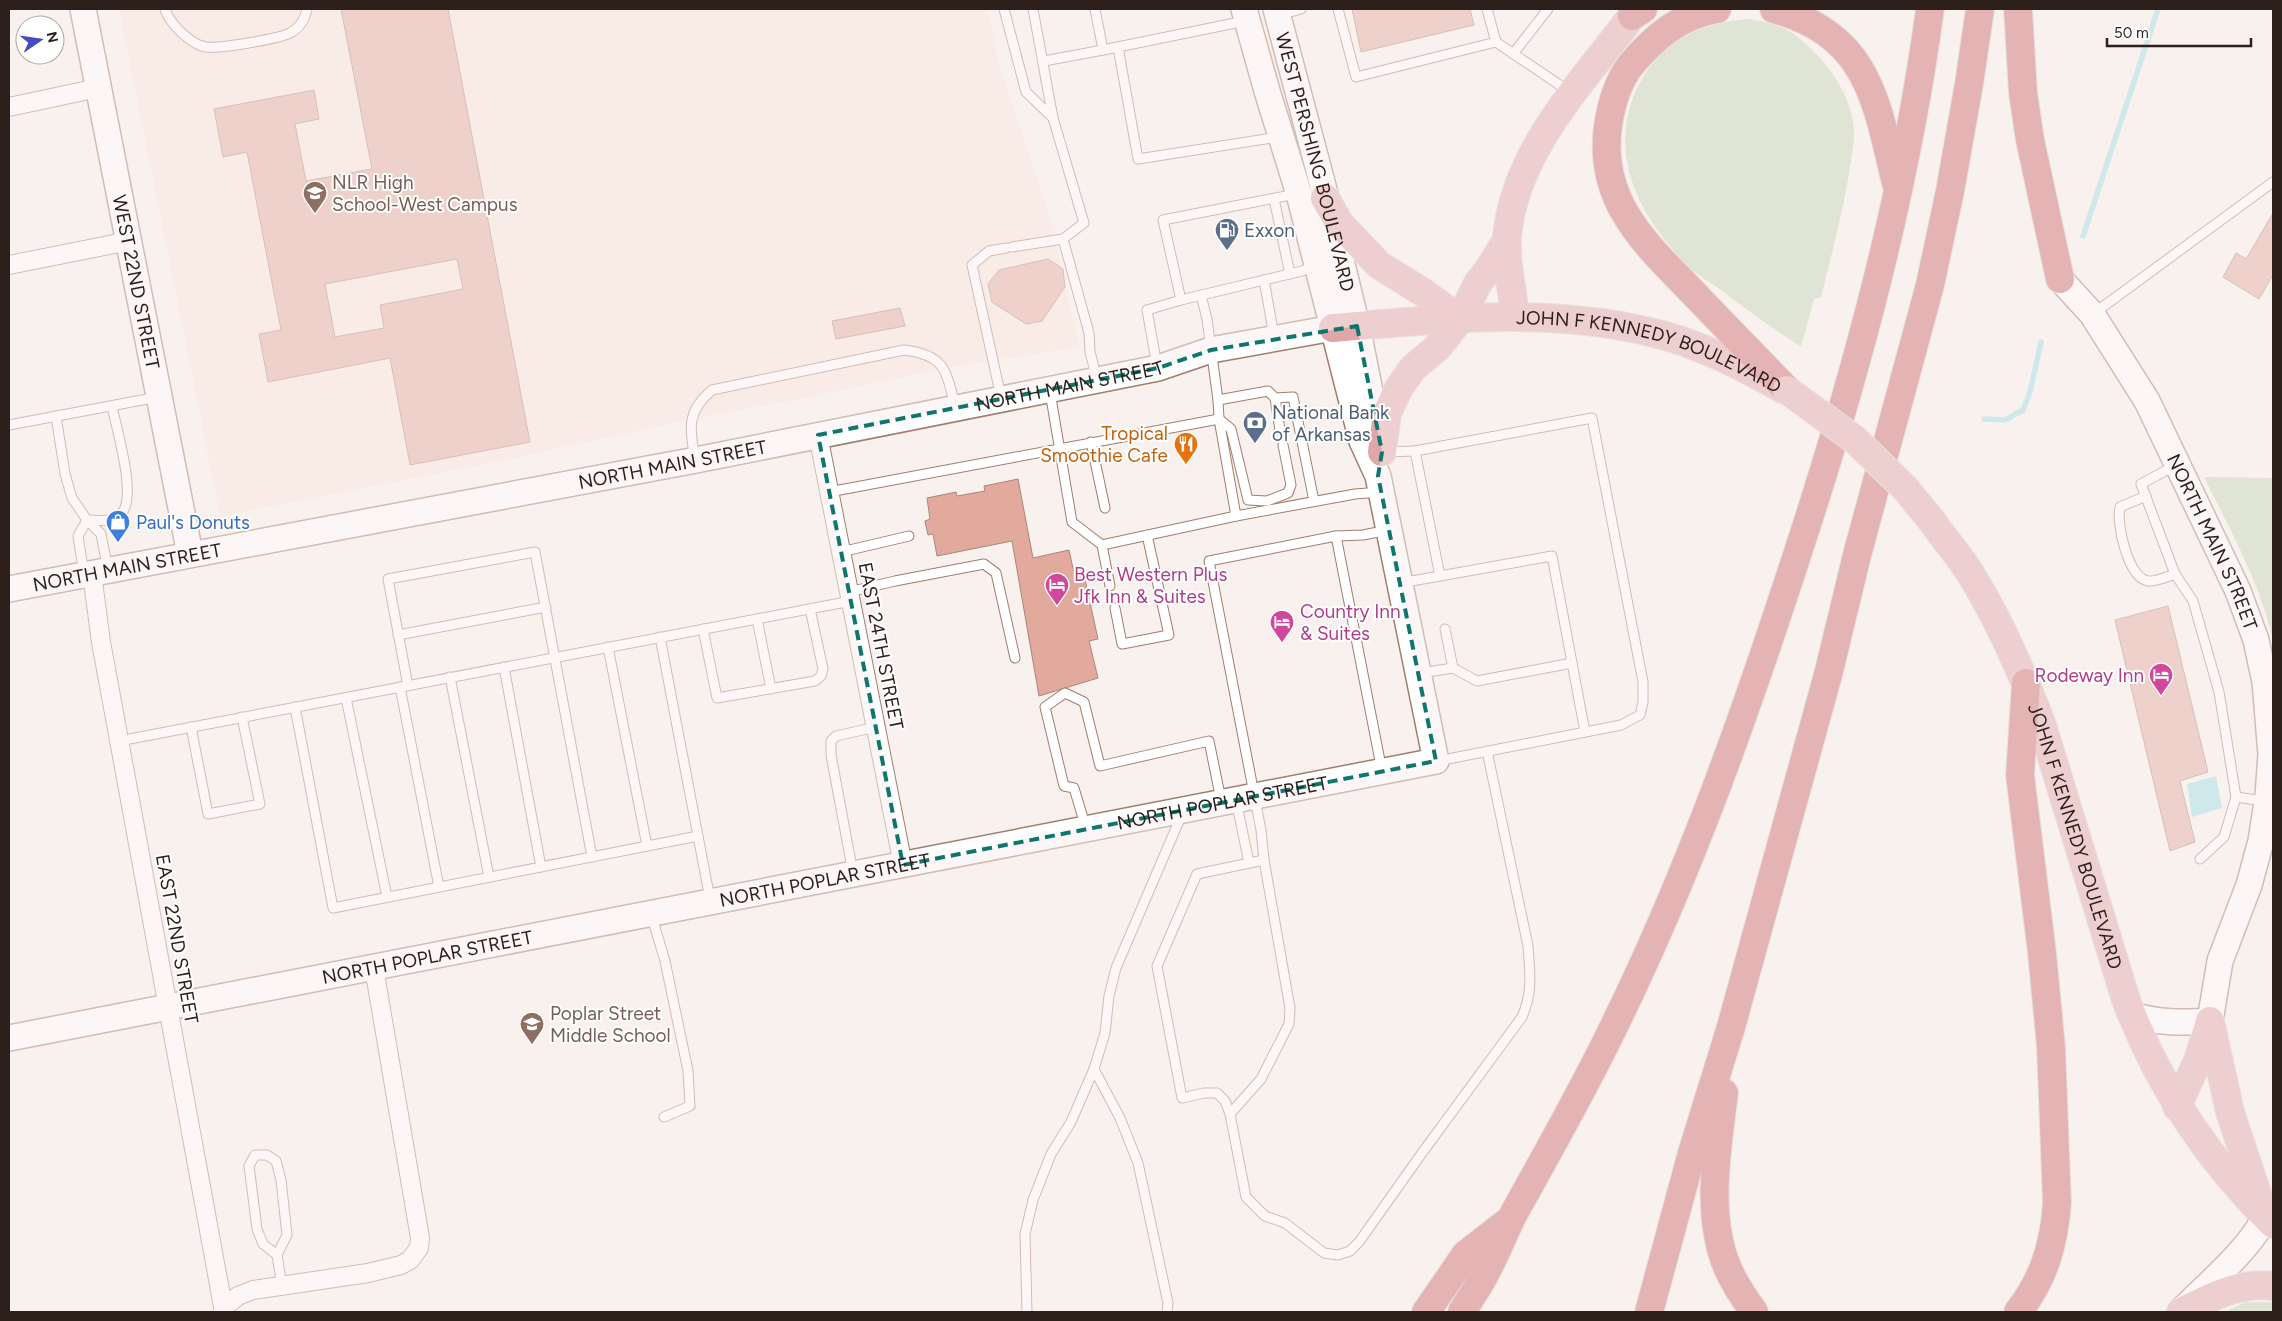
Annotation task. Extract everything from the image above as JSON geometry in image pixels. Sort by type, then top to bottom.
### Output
[{"type":"highway","points":[[1717,9],[1692,16],[1670,27],[1647,46],[1627,71],[1610,112],[1607,136],[1608,165],[1621,208],[1659,260],[1787,390]]},
{"type":"highway","points":[[1774,9],[1804,19],[1823,30],[1841,44],[1857,64],[1874,95],[1898,191]]},
{"type":"highway","points":[[1462,1312],[1487,1271],[1511,1218],[1616,1022],[1662,920],[1722,776],[1749,702],[1817,495],[1873,304],[1921,77],[1930,9]]},
{"type":"highway","points":[[1649,1312],[1692,1153],[1731,1027],[1829,671],[1857,555],[1930,285],[1950,191],[1980,9]]},
{"type":"highway","points":[[2018,9],[2023,93],[2030,140],[2060,279]]},
{"type":"highway","points":[[2018,1312],[2038,1284],[2049,1257],[2056,1228],[2057,1203],[2051,1047],[2042,953],[2020,775],[2026,683]]},
{"type":"highway","points":[[1731,1027],[1717,1151],[1716,1216],[1728,1267],[1739,1291],[1754,1312]]},
{"type":"highway","points":[[1426,1312],[1466,1254],[1511,1218]]},
{"type":"main road","name":"WEST 22ND STREET","points":[[83,9],[161,397],[190,554]]},
{"type":"main road","name":"WEST PERSHING BOULEVARD","points":[[1285,11],[1312,196],[1317,265],[1348,323]]},
{"type":"main road","points":[[1515,316],[1507,240],[1514,199],[1529,159],[1551,123],[1638,11]]},
{"type":"main road","name":"WEST PERSHING BOULEVARD","points":[[1246,15],[1266,91],[1282,136],[1312,196],[1348,323]]},
{"type":"main road","points":[[1312,196],[1379,265],[1424,292],[1460,319]]},
{"type":"main road","points":[[1380,473],[1386,413],[1399,388],[1413,368],[1438,347],[1460,319],[1478,283],[1507,240]]},
{"type":"main road","name":"NORTH MAIN STREET","points":[[2060,279],[2092,314],[2147,402],[2238,591],[2256,640],[2265,682],[2270,734],[2267,802],[2261,841],[2249,885],[2220,961],[2210,1021]]},
{"type":"main road","name":"JOHN F KENNEDY BOULEVARD","points":[[1348,323],[1515,316],[1574,320],[1622,326],[1671,337],[1726,359],[1787,390],[1854,439],[1904,488],[1932,521],[1970,572],[2003,631],[2042,725],[2095,902],[2132,1015],[2177,1107],[2204,1148],[2245,1196],[2269,1220]]},
{"type":"main road","name":"NORTH MAIN STREET","points":[[9,589],[696,460],[1158,368],[1211,350],[1348,323]]},
{"type":"main road","points":[[1348,323],[1380,473],[1389,530],[1436,761]]},
{"type":"main road","name":"NORTH POPLAR STREET","points":[[9,1038],[1436,761]]},
{"type":"main road","points":[[2132,1015],[2153,1021],[2176,1023],[2210,1021]]},
{"type":"main road","points":[[2177,1107],[2202,1051],[2210,1021]]},
{"type":"main road","points":[[2181,1312],[2230,1262],[2261,1226],[2269,1220],[2230,1112],[2210,1021]]},
{"type":"main road","points":[[2181,1312],[2226,1290],[2260,1284],[2273,1286]]},
{"type":"street","points":[[9,107],[98,88]]},
{"type":"street","points":[[9,264],[129,240]]},
{"type":"street","name":"EAST 24TH STREET","points":[[818,435],[903,865]]},
{"type":"street","name":"EAST 22ND STREET","points":[[94,573],[101,642],[223,1310]]},
{"type":"street","points":[[223,1310],[238,1296],[253,1290],[368,1273],[401,1265],[410,1260],[419,1248],[420,1238],[374,968]]},
{"type":"lane","points":[[165,9],[178,31],[205,47],[249,42],[290,33],[304,21],[307,9]]},
{"type":"lane","points":[[1004,9],[1026,92],[1053,118]]},
{"type":"lane","points":[[1001,399],[972,265],[988,252],[1063,240],[1084,223],[1053,118],[1033,9]]},
{"type":"lane","points":[[1095,9],[1103,50]]},
{"type":"lane","points":[[1338,9],[1356,77],[1496,42]]},
{"type":"lane","points":[[1487,9],[1496,42],[1573,94]]},
{"type":"lane","points":[[1513,54],[1548,9]]},
{"type":"lane","points":[[1044,61],[1118,48],[1246,15]]},
{"type":"lane","points":[[1118,48],[1138,159],[1282,136]]},
{"type":"lane","points":[[2092,314],[2273,182]]},
{"type":"lane","points":[[1181,300],[1163,220],[1274,199],[1312,196]]},
{"type":"lane","points":[[1274,199],[1290,274]]},
{"type":"lane","points":[[1063,240],[1089,333],[1090,352],[1097,380]]},
{"type":"lane","points":[[1158,368],[1147,310],[1290,274],[1317,265]]},
{"type":"lane","points":[[1264,280],[1275,338]]},
{"type":"lane","points":[[1201,295],[1207,319],[1218,400],[1218,419],[1236,516]]},
{"type":"lane","points":[[696,460],[690,431],[692,420],[702,398],[712,390],[904,350],[919,352],[938,361],[947,374],[956,408]]},
{"type":"lane","points":[[1050,389],[1072,522],[1102,545],[1110,586]]},
{"type":"lane","points":[[1218,400],[1268,391],[1276,398],[1280,430]]},
{"type":"lane","points":[[9,425],[161,397]]},
{"type":"lane","points":[[1276,398],[1293,397],[1314,502]]},
{"type":"lane","points":[[88,520],[109,520],[120,515],[126,506],[127,481],[112,406]]},
{"type":"lane","points":[[56,416],[65,474],[72,498],[101,534],[94,573]]},
{"type":"lane","name":"NORTH POPLAR STREET","points":[[1415,451],[1592,418],[1643,682],[1643,702],[1640,715],[1621,725],[1436,761]]},
{"type":"lane","points":[[830,492],[1218,419],[1231,429],[1248,500],[1267,501],[1288,493],[1291,484],[1283,445]]},
{"type":"lane","points":[[1091,442],[1105,508]]},
{"type":"lane","points":[[1102,545],[1236,516],[1314,502],[1380,473],[1415,451],[1440,576]]},
{"type":"lane","points":[[2178,464],[2141,484],[2175,574],[2193,601],[2219,692],[2236,797],[2224,837],[2200,859]]},
{"type":"lane","points":[[2146,496],[2120,508],[2118,517],[2133,571],[2141,579],[2150,581],[2175,574]]},
{"type":"lane","points":[[88,520],[78,536],[94,573]]},
{"type":"lane","points":[[1249,863],[1237,800],[1209,561],[1336,536],[1363,535],[1389,530]]},
{"type":"lane","points":[[1114,608],[1122,644],[1169,635],[1148,535]]},
{"type":"lane","points":[[841,552],[909,536]]},
{"type":"lane","points":[[1336,536],[1382,772]]},
{"type":"lane","points":[[439,887],[404,686],[398,635],[388,579],[535,552],[592,857]]},
{"type":"lane","points":[[1400,583],[1552,556],[1585,732]]},
{"type":"lane","points":[[119,741],[810,609],[895,581],[984,564],[996,573],[1015,658]]},
{"type":"lane","points":[[398,635],[546,607]]},
{"type":"lane","points":[[703,629],[717,698],[770,689],[815,680],[821,676],[822,669],[810,609]]},
{"type":"lane","points":[[757,619],[770,689]]},
{"type":"lane","points":[[1445,628],[1453,668]]},
{"type":"lane","points":[[660,637],[710,902]]},
{"type":"lane","points":[[608,647],[647,846]]},
{"type":"lane","points":[[1418,674],[1453,668],[1477,681],[1572,663]]},
{"type":"lane","points":[[504,667],[541,867]]},
{"type":"lane","points":[[450,677],[489,877]]},
{"type":"lane","points":[[1086,829],[1074,788],[1064,786],[1045,707],[1065,693],[1084,702],[1100,766],[1209,741],[1237,800],[1263,846],[1290,1008],[1289,1024],[1261,1079],[1230,1114]]},
{"type":"lane","points":[[346,698],[386,897]]},
{"type":"lane","points":[[295,707],[333,908],[698,836]]},
{"type":"lane","points":[[191,727],[208,814],[260,804],[242,717]]},
{"type":"lane","points":[[853,874],[831,755],[831,742],[836,736],[876,727]]},
{"type":"lane","points":[[1264,860],[1197,874],[1157,966],[1182,1098],[1204,1093],[1216,1093],[1225,1101],[1230,1114],[1246,1197],[1265,1216],[1285,1223],[1324,1253],[1338,1255],[1350,1251],[1359,1242],[1522,1017],[1529,999],[1528,946],[1487,751]]},
{"type":"lane","points":[[2236,797],[2267,802]]},
{"type":"lane","points":[[1027,1312],[1025,1234],[1033,1200],[1052,1154],[1071,1122],[1094,1069],[1105,1033],[1109,996],[1116,968],[1184,810]]},
{"type":"lane","points":[[651,914],[665,961],[688,1071],[690,1106],[664,1117]]},
{"type":"lane","points":[[1094,1069],[1120,1118],[1138,1163],[1168,1303],[1167,1312]]},
{"type":"lane","points":[[276,1255],[288,1234],[281,1180],[276,1161],[267,1155],[255,1155],[249,1166],[257,1229],[263,1244],[276,1255],[282,1286]]},
{"type":"highlighted area","points":[[1357,326],[1382,452],[1378,476],[1436,761],[903,865],[818,435],[1158,368],[1211,350]]},
{"type":"shaded area","points":[[119,9],[988,9],[999,64],[1051,220],[1079,347],[944,368],[809,397],[678,422],[496,462],[220,516]]},
{"type":"green space","points":[[1749,19],[1779,26],[1794,34],[1809,47],[1824,62],[1840,85],[1848,102],[1853,121],[1853,148],[1840,221],[1821,297],[1814,299],[1801,347],[1684,263],[1652,222],[1633,183],[1627,162],[1625,142],[1632,100],[1651,65],[1674,43],[1687,35],[1717,24]]},
{"type":"green space","points":[[2204,477],[2273,478],[2273,640],[2252,577],[2234,536]]},
{"type":"green space","points":[[2245,1302],[2273,1302],[2273,1312],[2225,1312]]},
{"type":"water","points":[[2216,776],[2222,808],[2192,817],[2187,784]]},
{"type":"building","points":[[341,9],[448,9],[530,442],[410,465],[390,358],[268,382],[259,334],[281,330],[247,152],[223,157],[214,109],[314,90],[319,119],[295,124],[306,181],[372,169]],"holes":[[[457,259],[463,289],[380,305],[384,328],[335,337],[325,284]]]},
{"type":"building","points":[[1352,9],[1470,9],[1474,25],[1361,52]]},
{"type":"building","points":[[2273,213],[2273,275],[2259,299],[2223,277],[2236,253],[2246,259]]},
{"type":"building","points":[[1048,259],[1063,269],[1065,287],[1042,321],[1026,324],[992,302],[988,284],[999,270]]},
{"type":"building","points":[[900,308],[905,326],[836,339],[832,321]]},
{"type":"building","points":[[1018,479],[1033,558],[1069,550],[1074,573],[1083,570],[1098,639],[1089,641],[1098,678],[1039,696],[1012,541],[937,556],[933,534],[928,535],[925,521],[930,519],[927,498],[956,492],[957,496],[985,491],[984,486]]},
{"type":"building","name":"Rodeway Inn","points":[[2168,606],[2208,772],[2180,781],[2195,842],[2170,851],[2115,620]]},
{"type":"waterway","points":[[2083,236],[2158,9]]},
{"type":"waterway","points":[[1984,419],[2005,420],[2023,410],[2030,392],[2041,342]]},
{"type":"place","name":"NLR High School-West Campus","points":[[315,214]]},
{"type":"place","name":"Exxon","points":[[1227,251]]},
{"type":"place","name":"National Bank of Arkansas","points":[[1255,444]]},
{"type":"place","name":"Tropical Smoothie Cafe","points":[[1186,465]]},
{"type":"place","name":"Paul's Donuts","points":[[118,543]]},
{"type":"place","name":"Best Western Plus Jfk Inn & Suites","points":[[1057,606]]},
{"type":"place","name":"Country Inn & Suites","points":[[1282,643]]},
{"type":"place","name":"Rodeway Inn","points":[[2161,696]]},
{"type":"place","name":"Poplar Street Middle School","points":[[532,1045]]}]
